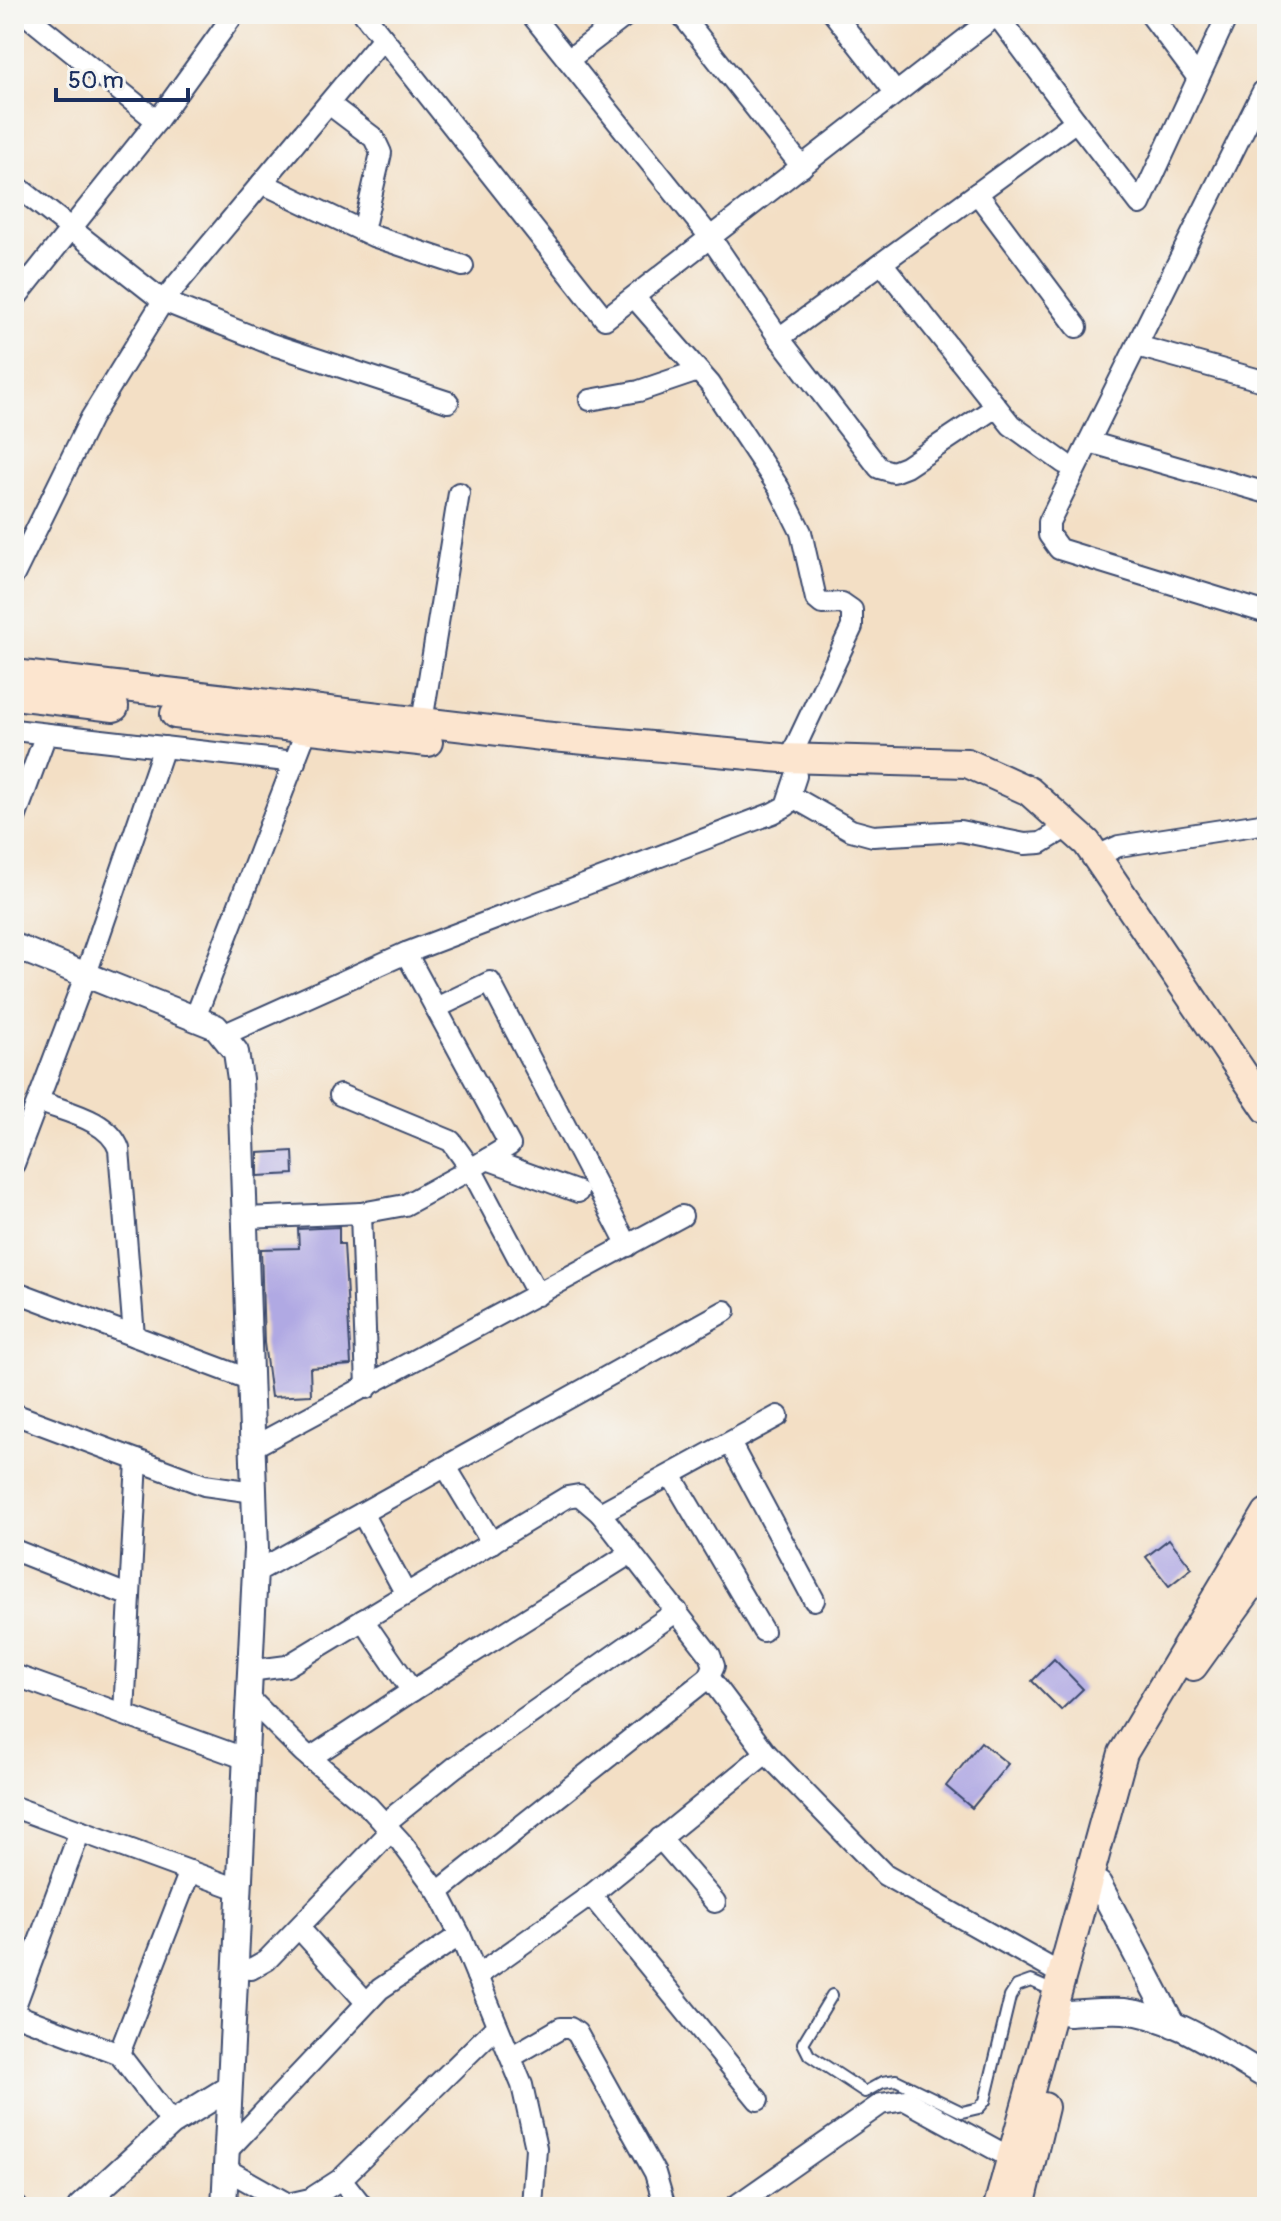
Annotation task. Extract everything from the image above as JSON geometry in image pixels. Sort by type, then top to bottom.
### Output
[{"type":"main road","points":[[14,674],[422,722],[793,777]]},
{"type":"main road","points":[[14,695],[307,729],[793,777],[960,775],[1029,791],[1097,856],[1267,1109]]},
{"type":"main road","points":[[1020,2207],[1061,1993],[1123,1753],[1267,1513]]},
{"type":"main road","points":[[998,2207],[1061,1993],[1099,1884],[1129,1784],[1161,1710],[1264,1573]]},
{"type":"street","points":[[25,14],[157,121]]},
{"type":"street","points":[[14,300],[157,121],[234,14]]},
{"type":"street","points":[[364,14],[605,319],[997,14],[1140,204],[1228,14]]},
{"type":"street","points":[[531,14],[710,237],[779,338],[879,468],[893,472],[906,467],[996,407]]},
{"type":"street","points":[[568,60],[628,14]]},
{"type":"street","points":[[681,14],[802,167]]},
{"type":"street","points":[[834,14],[896,93]]},
{"type":"street","points":[[1150,14],[1198,78]]},
{"type":"street","points":[[14,575],[91,418],[163,301],[383,38]]},
{"type":"street","points":[[1263,91],[1049,522],[1053,544],[1267,613]]},
{"type":"street","points":[[329,104],[374,138],[381,153],[363,231]]},
{"type":"street","points":[[779,338],[1076,121]]},
{"type":"street","points":[[262,183],[363,231],[463,266]]},
{"type":"street","points":[[14,184],[163,301],[271,344],[448,402]]},
{"type":"street","points":[[977,193],[1077,327]]},
{"type":"street","points":[[882,263],[996,407],[1033,443],[1064,463]]},
{"type":"street","points":[[223,1035],[406,953],[786,806],[793,777],[854,619],[848,605],[822,604],[816,599],[801,532],[779,488],[698,371],[634,297]]},
{"type":"street","points":[[1137,346],[1267,382]]},
{"type":"street","points":[[590,400],[639,391],[698,371]]},
{"type":"street","points":[[1089,442],[1267,493]]},
{"type":"street","points":[[422,722],[459,493]]},
{"type":"street","points":[[195,1018],[307,729]]},
{"type":"street","points":[[14,730],[295,762]]},
{"type":"street","points":[[14,821],[46,734]]},
{"type":"street","points":[[14,1164],[86,974],[164,747]]},
{"type":"street","points":[[793,777],[851,830],[873,836],[960,831],[1025,844],[1041,843],[1069,826]]},
{"type":"street","points":[[1097,856],[1119,846],[1267,823]]},
{"type":"street","points":[[14,946],[216,1027],[236,1052],[246,1218],[254,1573],[224,2207]]},
{"type":"street","points":[[246,1218],[361,1213],[405,1205],[510,1145],[406,953]]},
{"type":"street","points":[[436,1008],[490,982],[628,1246]]},
{"type":"street","points":[[340,1095],[451,1141],[479,1164],[578,1192]]},
{"type":"street","points":[[38,1101],[104,1127],[114,1135],[119,1149],[134,1336]]},
{"type":"street","points":[[479,1164],[538,1295]]},
{"type":"street","points":[[361,1213],[367,1388]]},
{"type":"street","points":[[253,1447],[682,1216]]},
{"type":"street","points":[[14,1291],[251,1380]]},
{"type":"street","points":[[254,1573],[725,1311]]},
{"type":"street","points":[[14,1414],[204,1485],[254,1492]]},
{"type":"street","points":[[600,1513],[778,1416]]},
{"type":"street","points":[[730,1443],[814,1600]]},
{"type":"street","points":[[124,1714],[137,1460]]},
{"type":"street","points":[[446,1467],[492,1543]]},
{"type":"street","points":[[671,1475],[763,1631]]},
{"type":"street","points":[[249,1671],[287,1666],[567,1497],[579,1495],[600,1513],[710,1655],[714,1666],[709,1677],[438,1892]]},
{"type":"street","points":[[362,1513],[406,1594]]},
{"type":"street","points":[[14,1550],[130,1596]]},
{"type":"street","points":[[310,1758],[631,1553]]},
{"type":"street","points":[[234,1968],[260,1966],[299,1928],[388,1828],[455,1767],[677,1611]]},
{"type":"street","points":[[363,1620],[412,1691]]},
{"type":"street","points":[[14,1675],[244,1758]]},
{"type":"street","points":[[709,1677],[766,1753],[885,1875],[1061,1993],[1173,2025],[1267,2077]]},
{"type":"street","points":[[248,1697],[388,1828],[438,1892],[460,1935],[522,2085],[536,2148],[532,2207]]},
{"type":"street","points":[[477,1976],[591,1895],[766,1753]]},
{"type":"street","points":[[14,1807],[238,1889]]},
{"type":"street","points":[[80,1831],[14,2012],[119,2054],[172,2123]]},
{"type":"street","points":[[660,1838],[715,1902]]},
{"type":"street","points":[[119,2054],[190,1871]]},
{"type":"street","points":[[1099,1884],[1173,2025]]},
{"type":"street","points":[[591,1895],[758,2100]]},
{"type":"street","points":[[299,1928],[366,2002]]},
{"type":"street","points":[[226,2160],[366,2002],[460,1935]]},
{"type":"street","points":[[226,2160],[288,2204],[310,2199],[341,2179],[497,2026]]},
{"type":"street","points":[[511,2057],[561,2028],[570,2028],[577,2033],[655,2173],[665,2207]]},
{"type":"street","points":[[80,2207],[172,2123],[229,2088]]},
{"type":"street","points":[[734,2207],[881,2104],[895,2099],[905,2100],[1011,2158]]},
{"type":"street","points":[[341,2179],[363,2207]]},
{"type":"lane","points":[[832,1995],[803,2043],[809,2055],[865,2092],[883,2082],[896,2080],[962,2112],[979,2108],[985,2101],[1010,1997],[1017,1986],[1031,1981],[1061,1993]]},
{"type":"building","points":[[293,1151],[294,1174],[258,1176],[258,1153]]},
{"type":"building","points":[[339,1227],[339,1244],[344,1244],[351,1365],[310,1368],[311,1395],[271,1397],[264,1343],[261,1249],[299,1248],[298,1229]]},
{"type":"building","points":[[1169,1539],[1192,1568],[1169,1586],[1146,1557]]},
{"type":"building","points":[[1054,1659],[1083,1689],[1061,1710],[1032,1681]]},
{"type":"building","points":[[981,1742],[1008,1764],[972,1808],[946,1786]]}]
